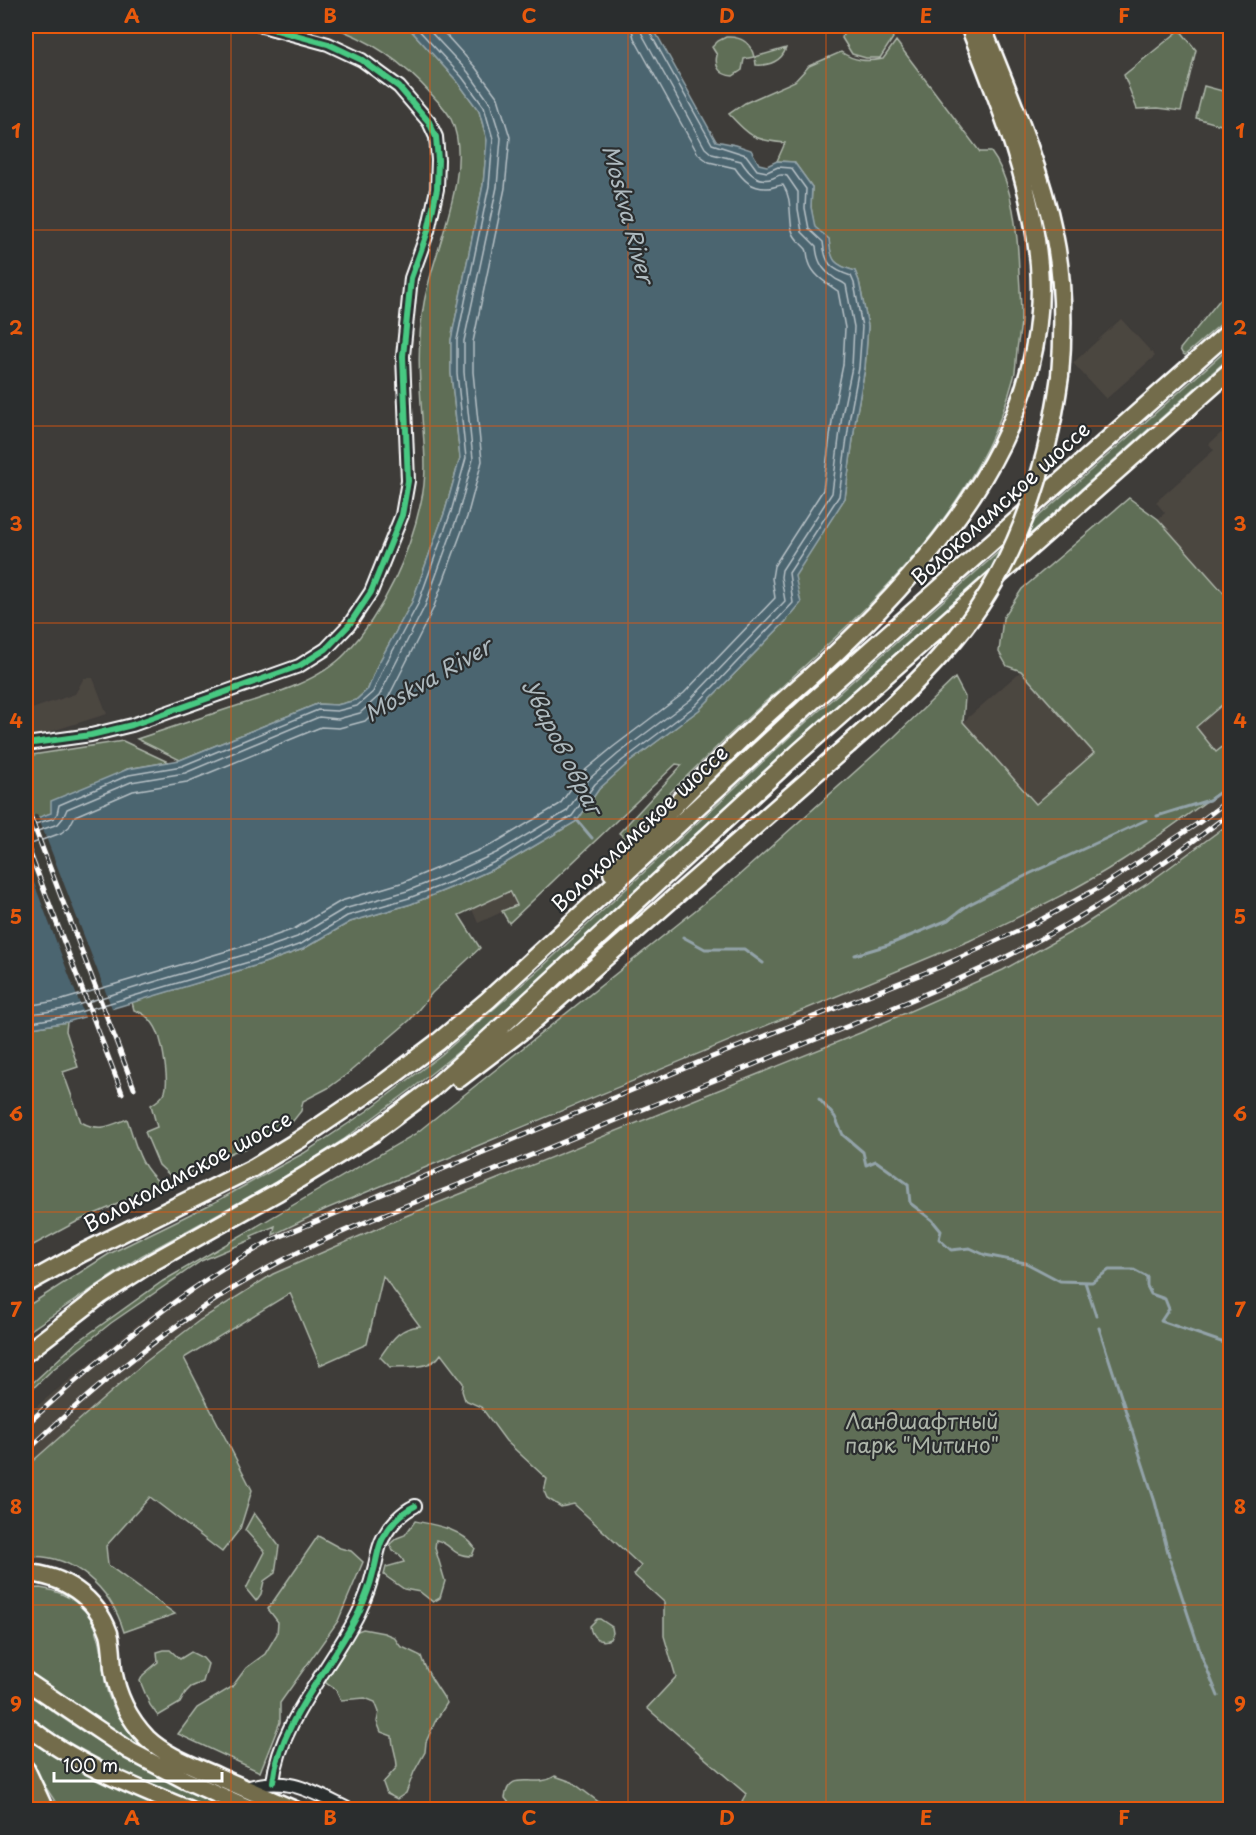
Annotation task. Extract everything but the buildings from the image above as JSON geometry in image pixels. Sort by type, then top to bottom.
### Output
[{"type":"main road","points":[[581,914],[600,887],[630,853],[699,781],[837,652],[911,577],[945,535],[1000,449],[1020,401],[1030,368],[1039,298],[1039,266],[1033,226],[1009,134],[969,26]]},
{"type":"main road","points":[[26,1353],[101,1295],[151,1263],[400,1120],[442,1092],[522,1031],[902,696],[956,638],[980,605],[1023,524],[1039,480],[1056,409],[1063,339],[1062,303],[1054,235],[1041,186],[982,26]]},
{"type":"main road","name":"Волоколамское шоссе","points":[[26,1284],[253,1168],[348,1109],[446,1035],[488,1000],[808,705],[1230,331]]},
{"type":"main road","points":[[366,1138],[432,1089],[476,1051],[799,752],[1230,371]]},
{"type":"main road","points":[[26,1573],[45,1575],[60,1580],[96,1608],[110,1636],[114,1672],[125,1709],[148,1739],[166,1752],[295,1809]]},
{"type":"main road","points":[[26,1681],[130,1751],[185,1780],[254,1809]]},
{"type":"main road","points":[[26,1725],[69,1754],[160,1798],[190,1809]]},
{"type":"main road","points":[[26,1769],[44,1809]]},
{"type":"main road","points":[[26,1785],[44,1809]]},
{"type":"street","points":[[26,744],[91,735],[132,724],[299,666],[326,649],[349,626],[371,591],[402,515],[408,481],[403,356],[411,278],[428,231],[436,189],[438,160],[436,138],[429,122],[399,87],[362,60],[328,44],[262,26]]},
{"type":"street","points":[[273,1782],[274,1768],[284,1740],[345,1639],[360,1609],[374,1572],[377,1552],[383,1536],[401,1515],[415,1506]]},
{"type":"street","points":[[26,1580],[44,1578],[60,1580]]},
{"type":"street","points":[[246,1788],[282,1782],[303,1788],[350,1809]]},
{"type":"shaded area","points":[[1121,319],[1155,356],[1106,399],[1073,363]]},
{"type":"shaded area","points":[[1230,425],[1230,600],[1158,519],[1165,513],[1156,502],[1214,450],[1209,444]]},
{"type":"shaded area","points":[[1021,671],[1094,753],[1035,804],[963,722]]},
{"type":"shaded area","points":[[84,678],[93,678],[107,714],[26,739],[26,711],[75,694]]},
{"type":"shaded area","points":[[1230,698],[1230,741],[1217,752],[1196,727]]},
{"type":"shaded area","points":[[1230,784],[1230,823],[1147,884],[1048,946],[1003,970],[860,1033],[408,1215],[273,1274],[200,1320],[144,1363],[26,1467],[26,1415],[144,1319],[282,1230],[969,941],[1057,898],[1119,862],[1175,826]]},
{"type":"shaded area","points":[[510,891],[517,905],[478,923],[472,909]]},
{"type":"green space","points":[[329,26],[407,26],[457,81],[479,111],[487,140],[483,185],[451,340],[451,373],[460,458],[445,511],[412,602],[377,666],[368,689],[356,700],[337,705],[317,704],[180,760],[137,739],[290,688],[321,673],[346,653],[372,620],[393,582],[410,543],[421,502],[425,470],[419,374],[420,331],[429,282],[455,185],[458,162],[457,139],[451,119],[443,107],[410,73],[373,45]]},
{"type":"green space","points":[[845,26],[880,26],[890,30],[893,38],[880,58],[866,58],[852,54],[842,38]]},
{"type":"green space","points":[[1180,30],[1196,50],[1181,111],[1158,108],[1137,109],[1124,75]]},
{"type":"green space","points":[[726,37],[744,41],[754,57],[744,59],[742,70],[733,76],[719,70],[716,63],[717,55],[712,47]]},
{"type":"green space","points":[[896,41],[980,152],[991,152],[1005,178],[1013,210],[1021,312],[1015,374],[995,430],[970,479],[939,525],[864,609],[726,738],[625,838],[619,833],[682,765],[676,764],[509,923],[502,911],[517,905],[510,891],[459,915],[480,948],[432,993],[410,1020],[346,1075],[328,1088],[303,1101],[301,1111],[293,1121],[256,1140],[246,1148],[175,1180],[159,1165],[145,1132],[157,1127],[151,1105],[162,1096],[166,1089],[162,1047],[154,1024],[142,1013],[134,1010],[132,1002],[261,964],[303,949],[350,922],[411,904],[502,865],[577,821],[599,789],[627,764],[699,710],[785,622],[800,603],[794,576],[845,498],[865,369],[868,326],[855,271],[842,267],[834,261],[829,239],[814,227],[811,207],[812,187],[794,162],[777,161],[785,143],[753,136],[729,114],[745,103],[795,81],[809,66],[841,52],[861,60],[883,59]]},
{"type":"green space","points":[[786,48],[774,62],[756,65],[755,57]]},
{"type":"green space","points":[[1204,86],[1230,93],[1230,132],[1221,125],[1196,118]]},
{"type":"green space","points":[[1230,287],[1230,307],[1226,313],[1229,317],[1185,355],[1182,353],[1180,349]]},
{"type":"green space","points":[[1230,347],[1230,357],[800,738],[483,1032],[343,1140],[285,1177],[141,1256],[26,1333],[26,1307],[109,1254],[217,1201],[304,1153],[367,1111],[441,1055],[542,967],[795,732]]},
{"type":"green space","points":[[1129,498],[1158,519],[1230,600],[1230,698],[1196,727],[1216,752],[1230,741],[1230,784],[1149,843],[1103,872],[969,941],[326,1209],[273,1235],[275,1226],[251,1236],[253,1239],[201,1261],[111,1323],[51,1371],[26,1395],[26,1389],[76,1343],[163,1281],[415,1134],[737,877],[894,737],[955,678],[965,697],[963,722],[1036,804],[1094,753],[1021,671],[1007,666],[999,652],[1003,618],[1022,589]]},
{"type":"green space","points":[[123,741],[168,762],[127,769],[52,813],[26,822],[26,756]]},
{"type":"green space","name":"Ландшафтный парк \"Митино\"","points":[[1230,823],[1230,1809],[752,1809],[742,1801],[746,1794],[647,1708],[676,1677],[664,1636],[664,1602],[634,1575],[641,1566],[574,1504],[561,1507],[547,1498],[544,1491],[547,1479],[506,1441],[481,1407],[465,1400],[462,1391],[463,1383],[441,1354],[431,1363],[411,1367],[390,1367],[380,1357],[401,1332],[420,1326],[383,1276],[367,1344],[320,1365],[290,1293],[184,1358],[252,1490],[240,1529],[222,1552],[150,1497],[106,1546],[108,1565],[175,1614],[124,1632],[110,1601],[87,1576],[59,1560],[26,1557],[26,1467],[144,1363],[200,1320],[273,1274],[408,1215],[860,1033],[1003,970],[1082,926],[1147,884]]},
{"type":"green space","points":[[67,1022],[66,1031],[78,1067],[63,1072],[81,1122],[99,1127],[127,1119],[143,1163],[162,1185],[78,1221],[26,1249],[26,1029]]},
{"type":"green space","points":[[254,1513],[279,1546],[275,1573],[264,1581],[261,1594],[256,1601],[246,1589],[265,1552],[245,1530]]},
{"type":"green space","points":[[415,1521],[456,1532],[475,1548],[472,1556],[459,1554],[436,1540],[435,1548],[445,1581],[440,1598],[433,1602],[420,1592],[404,1589],[384,1575],[386,1567],[404,1562],[400,1555],[393,1551],[390,1544],[405,1535]]},
{"type":"green space","points":[[318,1536],[340,1548],[351,1551],[363,1562],[338,1621],[280,1703],[280,1722],[260,1772],[178,1734],[197,1708],[232,1687],[246,1668],[265,1654],[277,1634],[278,1622],[268,1609]]},
{"type":"green space","points":[[40,1588],[70,1598],[91,1619],[99,1639],[111,1702],[124,1725],[148,1750],[147,1753],[47,1688],[38,1701],[130,1761],[228,1809],[211,1809],[120,1771],[48,1731],[26,1713],[26,1589]]},
{"type":"green space","points":[[597,1619],[612,1627],[613,1633],[610,1639],[603,1641],[597,1639],[592,1633],[590,1626]]},
{"type":"green space","points":[[363,1629],[394,1637],[400,1646],[421,1656],[429,1675],[447,1703],[435,1722],[426,1742],[425,1752],[406,1793],[397,1799],[387,1794],[383,1783],[397,1767],[397,1763],[392,1736],[381,1732],[377,1722],[379,1712],[375,1702],[365,1698],[341,1700],[336,1690],[326,1683],[326,1678],[342,1656],[355,1632]]},
{"type":"green space","points":[[170,1650],[180,1659],[191,1652],[203,1658],[208,1664],[203,1682],[191,1687],[180,1703],[158,1716],[150,1705],[140,1681],[143,1675],[158,1662],[157,1652]]},
{"type":"green space","points":[[26,1737],[80,1770],[165,1809],[60,1809],[26,1757]]},
{"type":"green space","points":[[555,1776],[572,1782],[608,1809],[541,1809],[532,1806],[527,1809],[508,1809],[511,1805],[505,1798],[507,1789],[512,1783],[547,1780]]},
{"type":"water","name":"Moskva River","points":[[407,26],[652,26],[716,141],[751,150],[759,164],[767,166],[777,161],[794,162],[812,187],[811,207],[815,227],[829,239],[835,261],[842,267],[855,271],[868,326],[865,368],[845,498],[795,576],[801,603],[699,710],[627,764],[599,789],[577,821],[502,865],[411,904],[350,922],[303,949],[261,964],[67,1022],[26,1029],[26,822],[51,813],[51,801],[128,769],[180,760],[317,704],[337,705],[356,700],[368,689],[377,666],[412,602],[445,511],[460,458],[451,373],[451,340],[483,185],[487,140],[479,111],[457,81]]},
{"type":"pier","points":[[37,814],[113,1011],[86,1020],[26,862],[26,819]]},
{"type":"waterway","points":[[1157,816],[1209,800],[1230,785]]},
{"type":"waterway","name":"Уваров овраг","points":[[576,819],[592,838]]},
{"type":"waterway","points":[[855,955],[888,945],[948,920],[968,905],[1029,874],[1146,820]]},
{"type":"waterway","name":"Уваров овраг","points":[[683,937],[705,949],[744,949],[763,963]]},
{"type":"waterway","name":"Уваров овраг","points":[[819,1099],[835,1117],[843,1135],[863,1152],[866,1165],[876,1161],[908,1184],[910,1203],[932,1220],[941,1231],[939,1239],[951,1250],[970,1248],[985,1255],[1026,1263],[1060,1281],[1092,1282],[1109,1270],[1134,1270],[1147,1277],[1147,1286],[1151,1294],[1165,1299],[1169,1309],[1161,1321],[1230,1345]]},
{"type":"waterway","points":[[1085,1282],[1096,1316]]},
{"type":"waterway","points":[[1099,1328],[1155,1502],[1169,1556]]},
{"type":"waterway","points":[[1170,1560],[1202,1657],[1218,1696]]},
{"type":"railway","points":[[26,1425],[144,1324],[240,1258],[274,1239],[702,1061],[942,966],[1037,922],[1102,886],[1197,824],[1230,799]]},
{"type":"railway","points":[[26,805],[134,1088]]},
{"type":"railway","points":[[26,1452],[80,1402],[138,1355],[198,1311],[261,1272],[373,1219],[878,1014],[973,973],[1034,943],[1092,909],[1149,873],[1230,813]]},
{"type":"railway","points":[[26,843],[122,1093]]},
{"type":"cycle path","points":[[26,744],[91,735],[132,725],[299,666],[326,649],[349,625],[371,592],[402,515],[408,481],[403,356],[411,278],[428,231],[437,189],[436,137],[429,122],[399,87],[362,60],[328,44],[262,26]]},
{"type":"cycle path","points":[[273,1782],[278,1759],[296,1716],[348,1633],[361,1607],[383,1538],[397,1519],[415,1506]]}]
